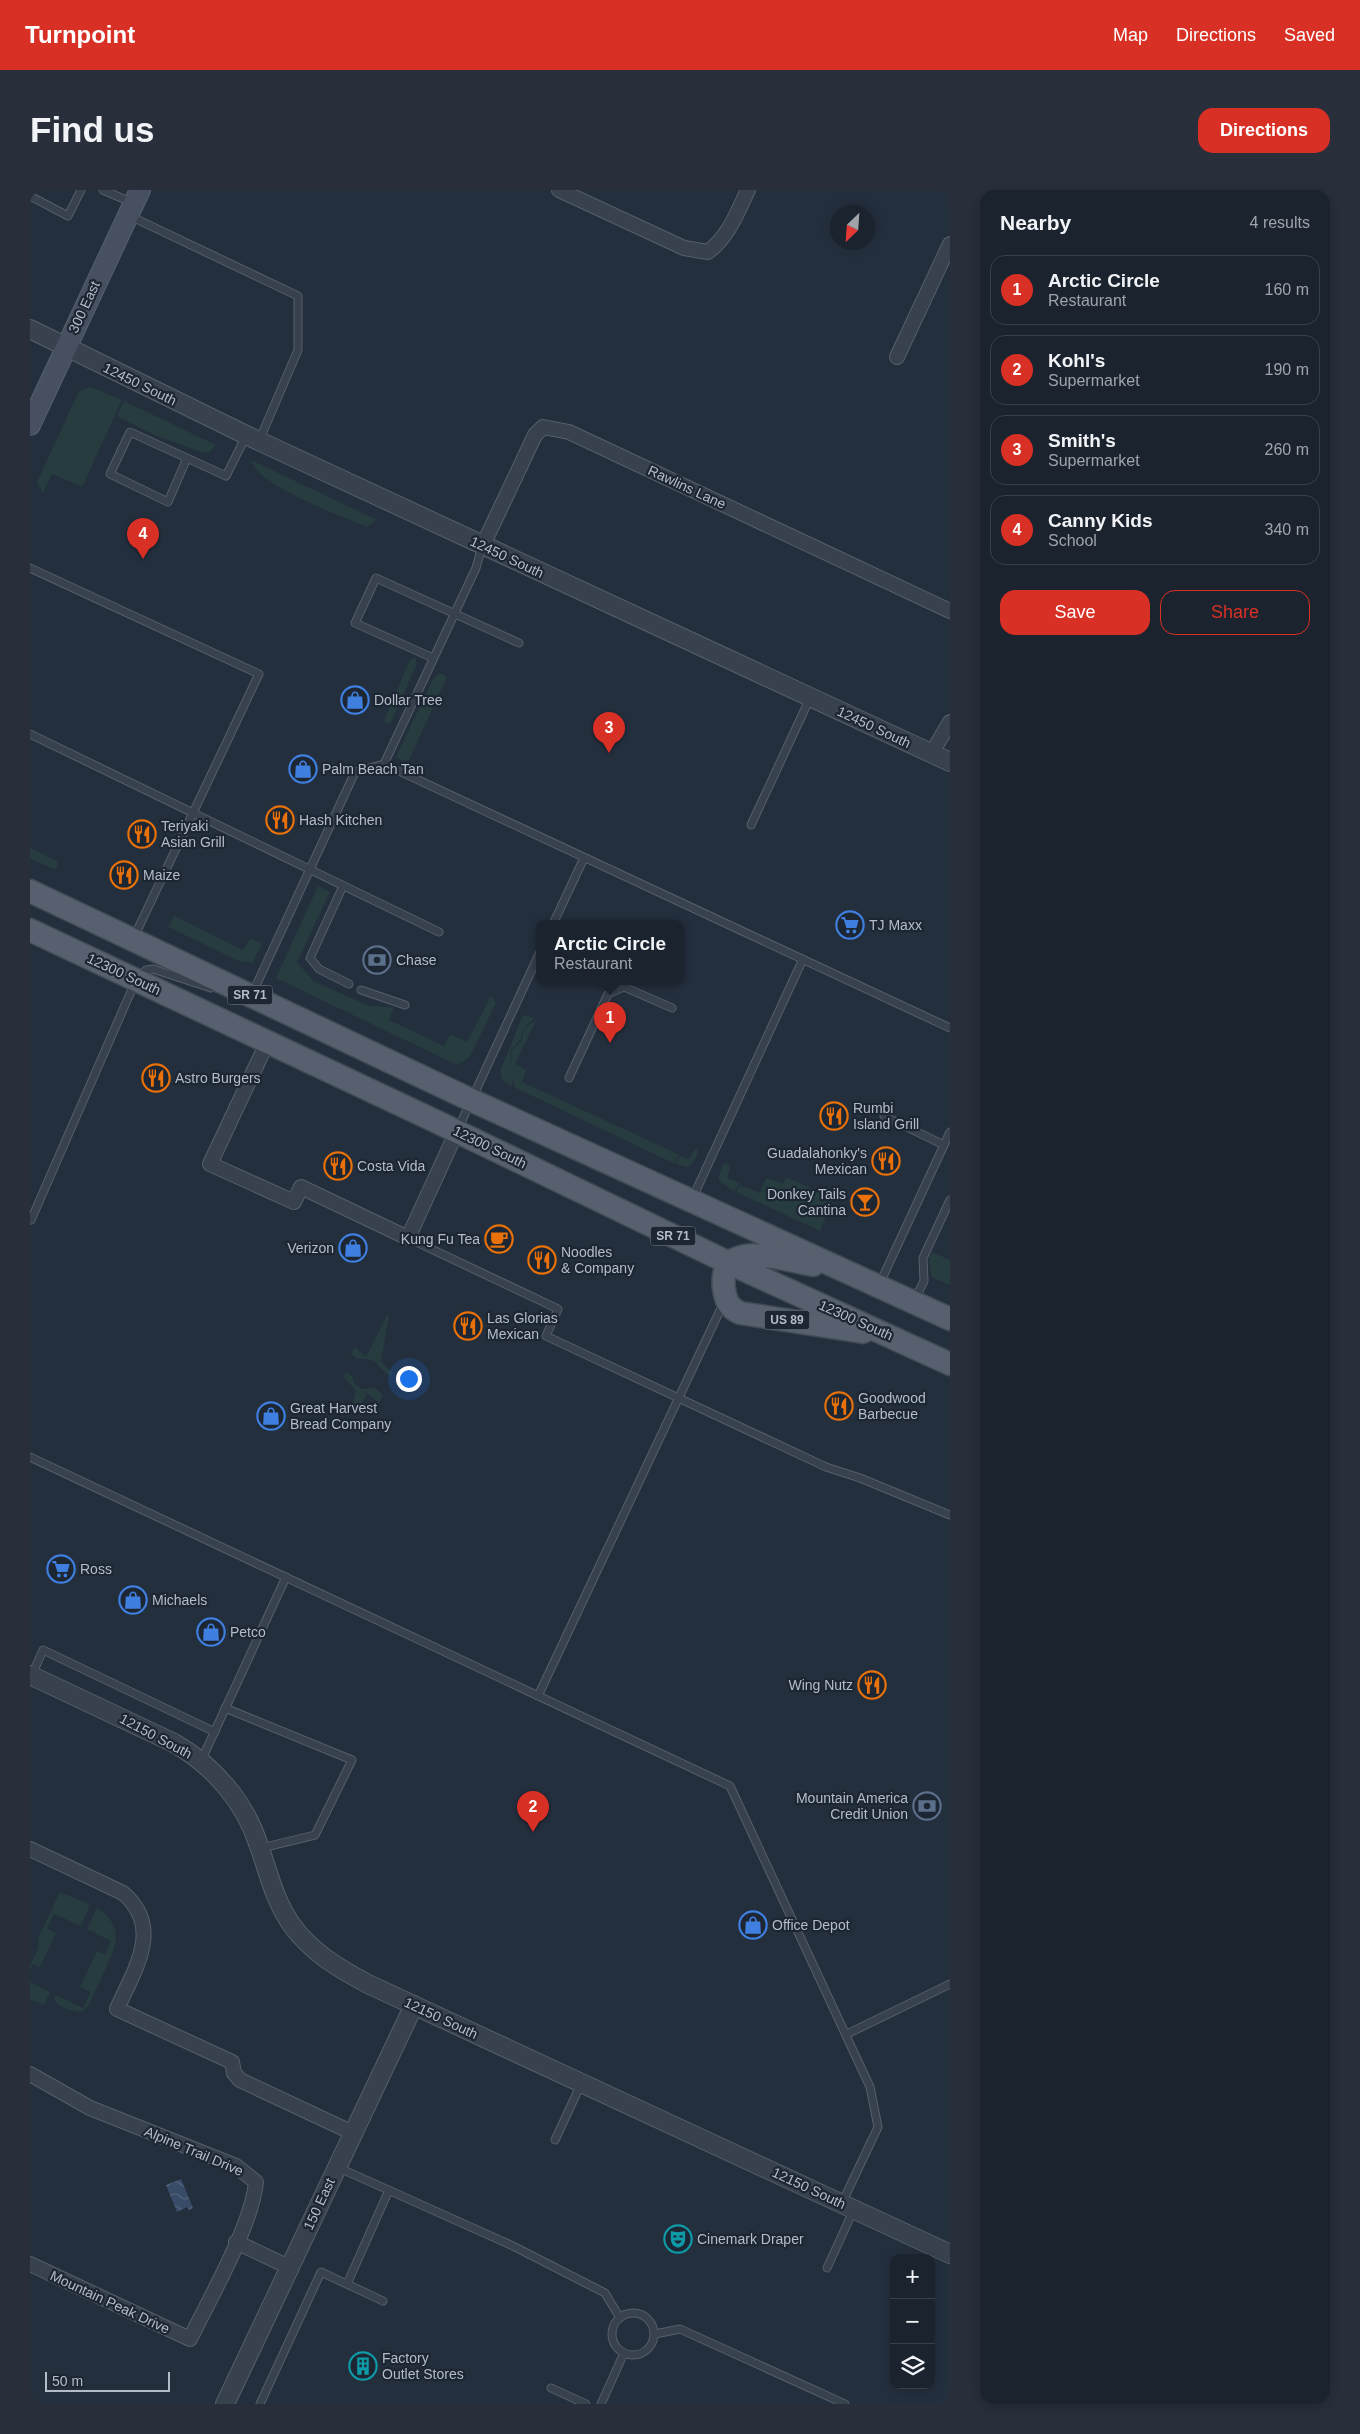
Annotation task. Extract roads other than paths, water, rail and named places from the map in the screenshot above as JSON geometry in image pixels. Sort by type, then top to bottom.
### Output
[{"type":"main road","name":"300 East","points":[[30,425],[134,203]]},
{"type":"main road","name":"SR 71","points":[[30,891],[471,1100],[842,1270]]},
{"type":"main road","name":"12300 South","points":[[30,930],[457,1131],[729,1263],[950,1364]]},
{"type":"main road","points":[[725,1300],[723,1279],[729,1263],[739,1256],[751,1254],[842,1270],[950,1319]]},
{"type":"main road","name":"US 89","points":[[725,1300],[730,1308],[740,1312],[892,1337]]},
{"type":"street","points":[[559,190],[684,248],[708,252],[720,243],[748,190]]},
{"type":"street","points":[[897,357],[950,244]]},
{"type":"street","name":"12450 South","points":[[30,328],[65,348],[252,439],[950,762]]},
{"type":"street","name":"Rawlins Lane","points":[[483,545],[535,435],[543,427],[555,428],[569,432],[950,611]]},
{"type":"street","points":[[931,754],[950,722]]},
{"type":"street","points":[[267,1043],[210,1164],[294,1202],[301,1187],[408,1238],[457,1131]]},
{"type":"street","name":"12150 South","points":[[31,1675],[174,1742],[201,1761],[220,1778],[237,1800],[251,1825],[270,1882],[279,1904],[291,1924],[311,1947],[349,1974],[950,2254]]},
{"type":"street","points":[[30,1849],[123,1893],[134,1902],[140,1912],[145,1938],[143,1949],[117,2009],[232,2062],[234,2073],[240,2080],[353,2133]]},
{"type":"street","name":"150 East","points":[[225,2404],[414,2005]]},
{"type":"street","name":"Alpine Trail Drive","points":[[30,2074],[90,2108],[236,2166],[250,2175],[256,2182],[254,2196],[236,2242],[190,2340]]},
{"type":"street","points":[[236,2242],[289,2267]]},
{"type":"street","name":"Mountain Peak Drive","points":[[30,2264],[190,2340]]},
{"type":"lane","points":[[30,196],[68,216],[81,190]]},
{"type":"lane","points":[[104,190],[134,203],[298,296],[298,350],[252,439],[226,476],[187,458],[130,432],[110,474],[168,502],[187,458]]},
{"type":"lane","points":[[384,764],[476,568],[483,545]]},
{"type":"lane","points":[[30,568],[259,674],[133,940]]},
{"type":"lane","points":[[433,658],[355,623],[376,578],[519,644]]},
{"type":"lane","points":[[751,826],[810,698]]},
{"type":"lane","points":[[30,734],[439,932]]},
{"type":"lane","points":[[31,1220],[136,980],[146,970],[154,969],[210,988],[252,996],[355,772],[384,764],[950,1028]]},
{"type":"lane","points":[[555,920],[584,858]]},
{"type":"lane","points":[[342,886],[310,958],[320,969],[349,984]]},
{"type":"lane","points":[[692,1200],[804,959]]},
{"type":"lane","points":[[457,1131],[536,961]]},
{"type":"lane","points":[[569,1078],[608,994],[624,987],[672,1008]]},
{"type":"lane","points":[[361,990],[405,1005]]},
{"type":"lane","points":[[884,1116],[944,1145]]},
{"type":"lane","points":[[878,1286],[950,1132]]},
{"type":"lane","points":[[914,1302],[924,1281],[923,1258],[950,1200]]},
{"type":"lane","points":[[408,1238],[558,1309],[546,1336],[826,1467],[860,1478],[950,1515]]},
{"type":"lane","points":[[538,1696],[725,1300]]},
{"type":"lane","points":[[30,1457],[730,1786],[847,2034],[870,2087],[878,2126],[827,2268]]},
{"type":"lane","points":[[201,1761],[286,1577]]},
{"type":"lane","points":[[31,1675],[43,1650],[215,1732]]},
{"type":"lane","points":[[225,1708],[352,1760],[315,1836],[260,1848]]},
{"type":"lane","points":[[847,2034],[950,1984]]},
{"type":"lane","points":[[555,2140],[582,2082]]},
{"type":"lane","points":[[337,2166],[513,2246],[604,2293],[620,2318]]},
{"type":"lane","points":[[347,2284],[389,2190]]},
{"type":"lane","points":[[260,2404],[321,2272],[383,2301]]},
{"type":"lane","points":[[632,2313],[645,2316],[653,2327],[655,2334],[653,2341],[645,2352],[631,2355],[624,2353],[618,2348],[612,2336],[615,2323],[620,2318],[632,2313]]},
{"type":"lane","points":[[655,2334],[680,2329],[845,2404]]},
{"type":"lane","points":[[601,2404],[624,2353]]},
{"type":"lane","points":[[551,2388],[586,2404]]},
{"type":"water","points":[[181,2179],[193,2208],[189,2210],[187,2207],[177,2212],[166,2185]]},
{"type":"place","name":"Canny Kids","points":[[143,559]]},
{"type":"place","name":"Dollar Tree","points":[[355,700]]},
{"type":"place","name":"Smith's","points":[[609,753]]},
{"type":"place","name":"Palm Beach Tan","points":[[303,769]]},
{"type":"place","name":"Hash Kitchen","points":[[280,820]]},
{"type":"place","name":"Teriyaki Asian Grill","points":[[142,834]]},
{"type":"place","name":"Maize","points":[[124,875]]},
{"type":"place","name":"TJ Maxx","points":[[850,925]]},
{"type":"place","name":"Chase","points":[[377,960]]},
{"type":"place","name":"Arctic Circle","points":[[610,1043]]},
{"type":"place","name":"Astro Burgers","points":[[156,1078]]},
{"type":"place","name":"Rumbi Island Grill","points":[[834,1116]]},
{"type":"place","name":"Guadalahonky's Mexican","points":[[886,1161]]},
{"type":"place","name":"Costa Vida","points":[[338,1166]]},
{"type":"place","name":"Donkey Tails Cantina","points":[[865,1202]]},
{"type":"place","name":"Kung Fu Tea","points":[[499,1239]]},
{"type":"place","name":"Verizon","points":[[353,1248]]},
{"type":"place","name":"Noodles & Company","points":[[542,1260]]},
{"type":"place","name":"Las Glorias Mexican","points":[[468,1326]]},
{"type":"place","name":"Goodwood Barbecue","points":[[839,1406]]},
{"type":"place","name":"Great Harvest Bread Company","points":[[271,1416]]},
{"type":"place","name":"Ross","points":[[61,1569]]},
{"type":"place","name":"Michaels","points":[[133,1600]]},
{"type":"place","name":"Petco","points":[[211,1632]]},
{"type":"place","name":"Wing Nutz","points":[[872,1685]]},
{"type":"place","name":"Mountain America Credit Union","points":[[927,1806]]},
{"type":"place","name":"Kohl's","points":[[533,1832]]},
{"type":"place","name":"Office Depot","points":[[753,1925]]},
{"type":"place","name":"Cinemark Draper","points":[[678,2239]]},
{"type":"place","name":"Factory Outlet Stores","points":[[363,2366]]}]
